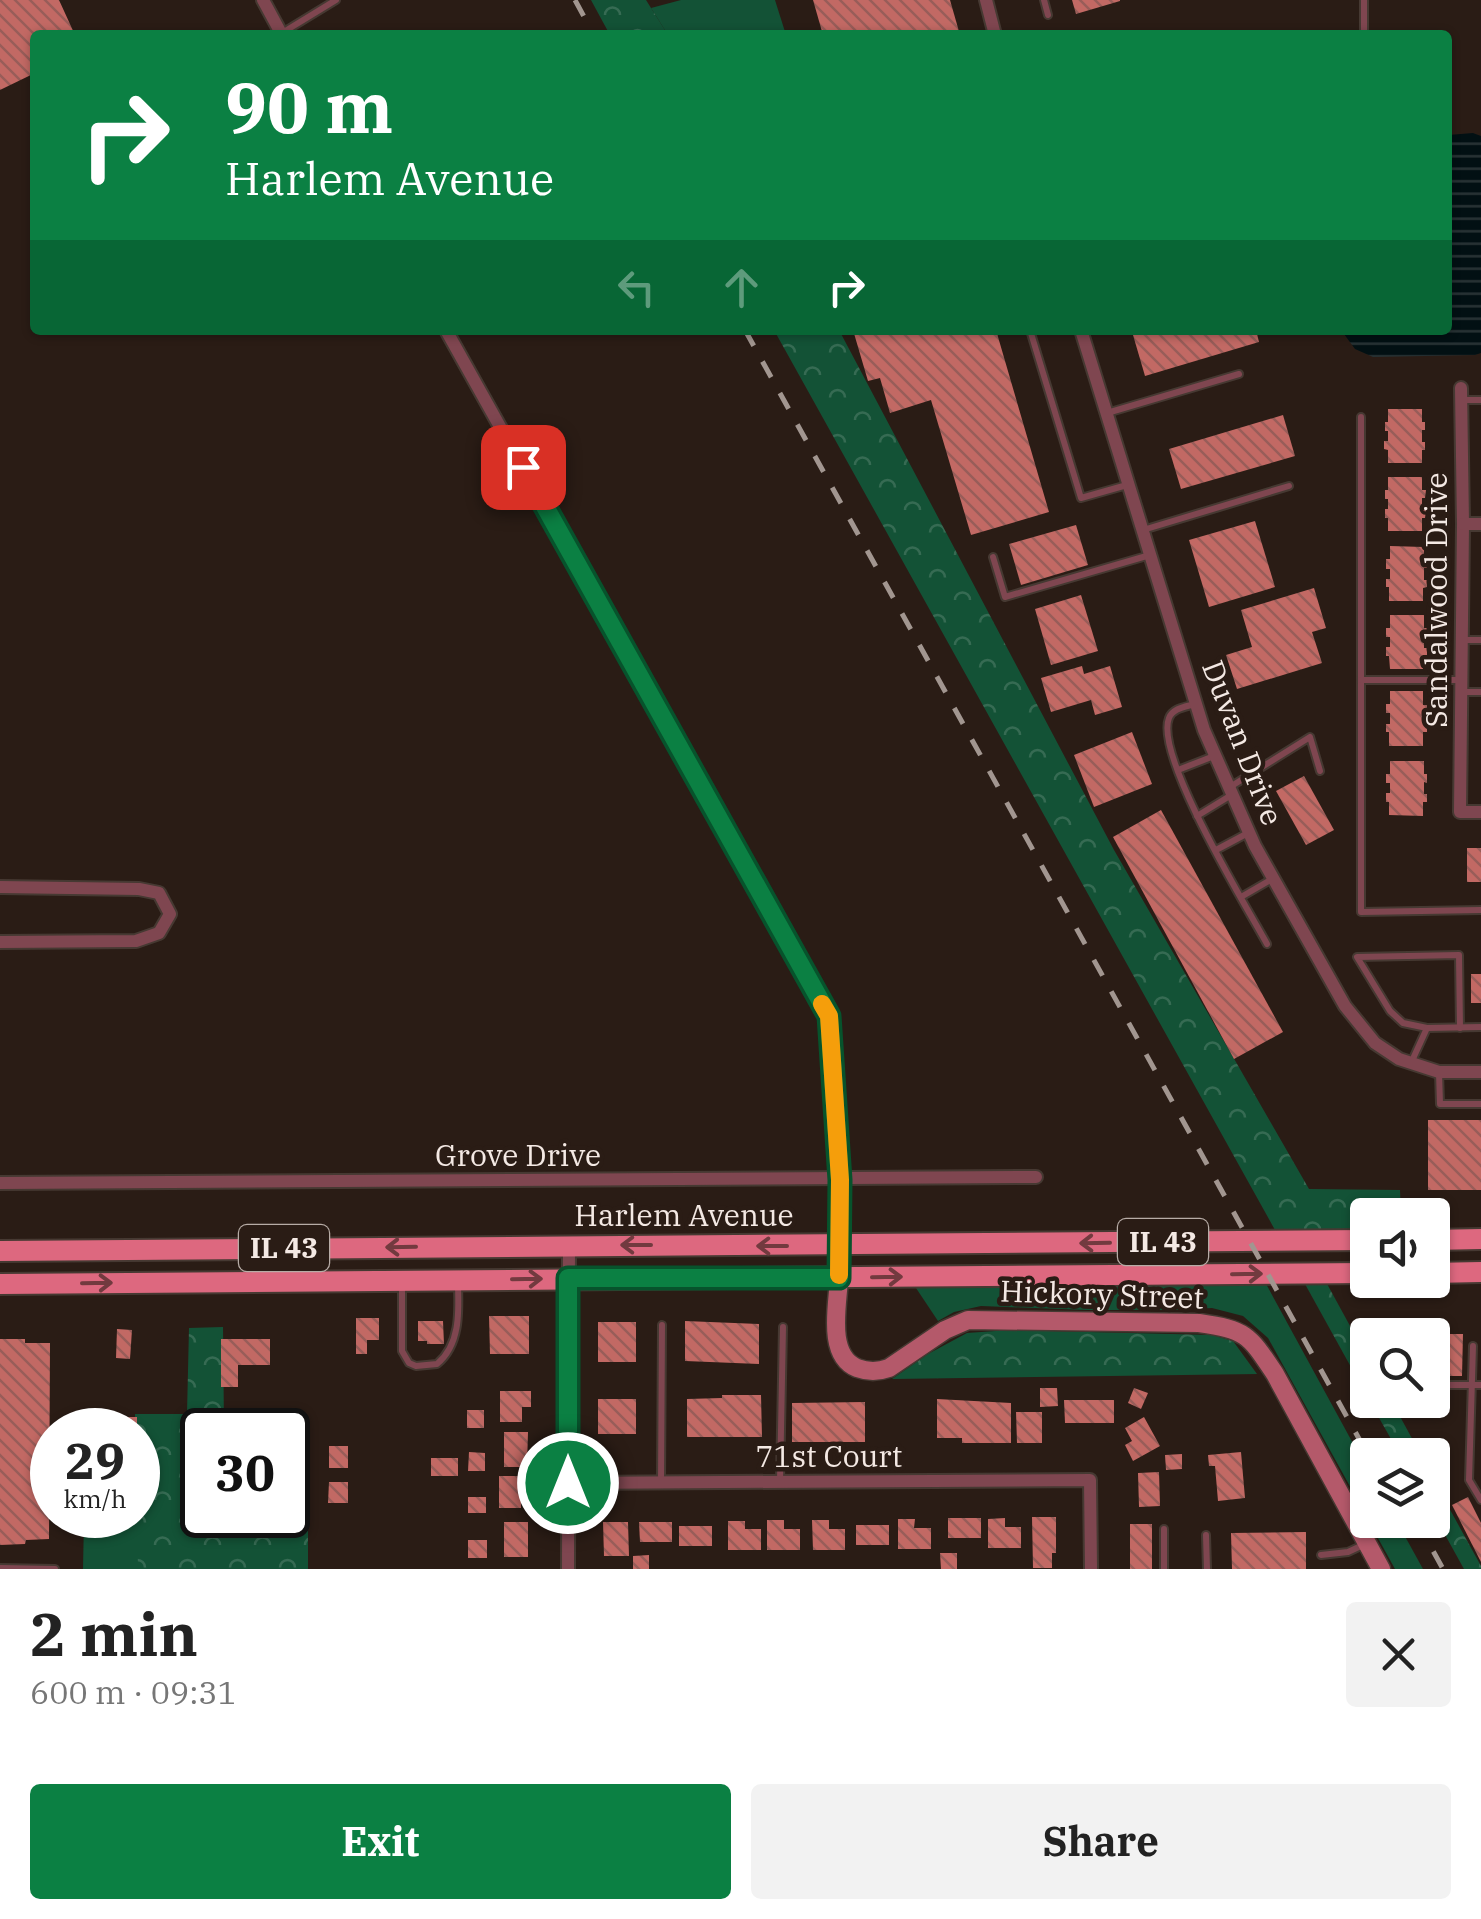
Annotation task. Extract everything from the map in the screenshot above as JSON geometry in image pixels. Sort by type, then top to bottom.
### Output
[{"type":"main road","points":[[1450,1240],[1481,1239]]},
{"type":"main road","name":"Harlem Avenue","points":[[0,1251],[1350,1240]]},
{"type":"main road","points":[[298,1248],[299,1281]]},
{"type":"main road","points":[[1450,1272],[1481,1272]]},
{"type":"main road","name":"Harlem Avenue","points":[[0,1284],[1350,1273]]},
{"type":"street","points":[[264,0],[280,30]]},
{"type":"street","points":[[986,0],[994,30]]},
{"type":"street","points":[[449,335],[829,1016],[840,1180],[839,1278]]},
{"type":"street","name":"Duvan Drive","points":[[1083,335],[1196,704],[1249,833],[1273,878],[1345,1006],[1375,1043],[1399,1059],[1439,1072],[1481,1072]]},
{"type":"street","name":"Sandalwood Drive","points":[[1462,394],[1460,812],[1481,812]]},
{"type":"street","points":[[1463,524],[1481,524]]},
{"type":"street","points":[[0,887],[139,889],[159,893],[170,914],[160,933],[136,941],[0,942]]},
{"type":"street","name":"Grove Drive","points":[[0,1183],[1036,1177]]},
{"type":"street","points":[[568,1569],[569,1245]]},
{"type":"street","name":"Hickory Street","points":[[839,1278],[840,1350],[844,1360],[864,1370],[880,1372],[889,1368],[945,1330],[968,1320],[1200,1323],[1242,1332],[1274,1374],[1381,1569]]},
{"type":"street","name":"71st Court","points":[[568,1483],[1090,1480],[1092,1569]]},
{"type":"lane","points":[[288,30],[336,0]]},
{"type":"lane","points":[[1044,0],[1048,15]]},
{"type":"lane","points":[[1364,0],[1364,30]]},
{"type":"lane","points":[[1032,335],[1081,498],[1128,485]]},
{"type":"lane","points":[[1106,413],[1239,374]]},
{"type":"lane","points":[[1462,394],[1481,400]]},
{"type":"lane","points":[[1361,417],[1361,912],[1481,910]]},
{"type":"lane","points":[[1142,530],[1288,486]]},
{"type":"lane","points":[[992,556],[1005,597],[1150,555]]},
{"type":"lane","points":[[1462,640],[1481,640]]},
{"type":"lane","points":[[1361,680],[1462,686],[1481,692]]},
{"type":"lane","points":[[1196,704],[1174,710],[1168,722],[1168,740],[1197,816],[1267,944]]},
{"type":"lane","points":[[1197,816],[1310,737],[1320,770]]},
{"type":"lane","points":[[1178,770],[1215,756]]},
{"type":"lane","points":[[1216,850],[1249,833]]},
{"type":"lane","points":[[1241,897],[1273,878]]},
{"type":"lane","points":[[1460,1028],[1459,955],[1357,957],[1390,1011],[1404,1023],[1427,1028],[1460,1028],[1481,1027]]},
{"type":"lane","points":[[1411,1063],[1427,1028]]},
{"type":"lane","points":[[1439,1072],[1440,1104],[1481,1104]]},
{"type":"lane","points":[[402,1280],[402,1351],[409,1363],[416,1366],[437,1364],[452,1344],[459,1312],[458,1280]]},
{"type":"lane","points":[[661,1483],[662,1326]]},
{"type":"lane","points":[[780,1482],[782,1328]]},
{"type":"lane","points":[[1473,1346],[1469,1480],[1481,1500]]},
{"type":"lane","points":[[1450,1385],[1481,1386]]},
{"type":"lane","points":[[1469,1480],[1481,1480]]},
{"type":"lane","points":[[1164,1530],[1164,1569]]},
{"type":"lane","points":[[1206,1535],[1207,1569]]},
{"type":"lane","points":[[1321,1556],[1367,1544]]},
{"type":"lane","points":[[0,1568],[55,1569]]},
{"type":"green space","points":[[591,0],[646,0],[665,30],[607,30]]},
{"type":"green space","points":[[681,0],[775,0],[784,30],[665,30],[651,8]]},
{"type":"green space","points":[[777,335],[842,335],[1114,850],[1309,1189],[1400,1190],[1400,1198],[1350,1198],[1350,1230],[1275,1230]]},
{"type":"green space","points":[[1265,1282],[1350,1438],[1350,1486],[1268,1338],[1243,1316],[1212,1308],[1087,1310],[981,1306],[954,1312],[938,1321],[914,1285]]},
{"type":"green space","points":[[1326,1282],[1350,1326],[1350,1365],[1305,1284]]},
{"type":"green space","points":[[223,1327],[224,1408],[187,1408],[189,1328]]},
{"type":"green space","points":[[1010,1330],[1212,1335],[1233,1341],[1257,1374],[892,1379],[967,1333]]},
{"type":"green space","points":[[160,1414],[180,1414],[180,1538],[308,1538],[308,1569],[138,1569],[137,1538],[160,1538]]},
{"type":"green space","points":[[1379,1418],[1401,1418],[1412,1438],[1390,1438]]},
{"type":"green space","points":[[1450,1510],[1481,1566],[1464,1569],[1447,1538],[1450,1538]]},
{"type":"green space","points":[[84,1538],[138,1538],[138,1569],[83,1569]]},
{"type":"green space","points":[[1378,1538],[1406,1538],[1423,1569],[1395,1569]]},
{"type":"shaded area","points":[[1452,135],[1481,136],[1481,353],[1373,357],[1355,349],[1345,335],[1452,335]]},
{"type":"building","points":[[0,0],[59,0],[73,30],[30,30],[30,75],[0,90]]},
{"type":"building","points":[[813,0],[950,0],[959,30],[822,30]]},
{"type":"building","points":[[1072,0],[1120,0],[1120,1],[1076,14]]},
{"type":"building","points":[[854,335],[997,335],[1049,512],[971,535],[931,400],[890,413],[880,378],[868,381]]},
{"type":"building","points":[[1133,335],[1257,335],[1259,342],[1145,376]]},
{"type":"building","points":[[1388,409],[1422,409],[1422,463],[1388,463],[1384,441],[1388,441]]},
{"type":"building","points":[[1283,415],[1295,456],[1181,489],[1169,449]]},
{"type":"building","points":[[1388,477],[1422,477],[1422,490],[1426,490],[1422,510],[1426,510],[1422,531],[1388,531]]},
{"type":"building","points":[[1255,521],[1275,587],[1209,607],[1189,540]]},
{"type":"building","points":[[1076,525],[1088,565],[1021,585],[1009,544]]},
{"type":"building","points":[[1390,546],[1424,547],[1427,587],[1423,588],[1423,601],[1389,601],[1386,579],[1390,579],[1390,569],[1386,569],[1386,559],[1390,559]]},
{"type":"building","points":[[1314,588],[1326,628],[1312,632],[1322,663],[1237,689],[1226,655],[1252,647],[1241,610]]},
{"type":"building","points":[[1081,595],[1098,651],[1051,665],[1035,609]]},
{"type":"building","points":[[1390,615],[1424,615],[1427,656],[1423,656],[1423,669],[1390,669],[1386,647],[1390,647],[1390,637],[1386,637],[1386,628],[1390,628]]},
{"type":"building","points":[[1082,666],[1084,674],[1110,666],[1122,707],[1095,715],[1091,700],[1051,712],[1041,678]]},
{"type":"building","points":[[1390,691],[1423,691],[1427,713],[1423,713],[1423,724],[1427,724],[1427,732],[1423,732],[1423,746],[1389,746],[1386,724],[1390,724],[1390,713],[1386,713],[1386,704],[1390,704]]},
{"type":"building","points":[[1132,732],[1152,784],[1094,807],[1074,755]]},
{"type":"building","points":[[1390,761],[1424,761],[1427,802],[1423,802],[1423,816],[1389,815],[1386,793],[1390,793],[1390,783],[1386,783],[1386,774],[1390,774]]},
{"type":"building","points":[[1304,776],[1334,830],[1306,845],[1276,791]]},
{"type":"building","points":[[1161,810],[1283,1032],[1234,1059],[1113,837]]},
{"type":"building","points":[[1467,848],[1481,848],[1481,882],[1467,882]]},
{"type":"building","points":[[1471,974],[1481,974],[1481,1003],[1471,1003]]},
{"type":"building","points":[[1428,1120],[1481,1120],[1481,1190],[1428,1190]]},
{"type":"building","points":[[489,1316],[529,1316],[529,1354],[490,1354]]},
{"type":"building","points":[[356,1318],[379,1318],[379,1340],[367,1340],[367,1354],[356,1354]]},
{"type":"building","points":[[418,1321],[443,1321],[444,1344],[418,1341]]},
{"type":"building","points":[[685,1321],[759,1324],[759,1364],[685,1361]]},
{"type":"building","points":[[598,1322],[636,1322],[636,1362],[598,1362]]},
{"type":"building","points":[[117,1329],[132,1330],[130,1359],[116,1358]]},
{"type":"building","points":[[1450,1334],[1463,1334],[1462,1376],[1450,1376]]},
{"type":"building","points":[[0,1339],[50,1343],[50,1408],[30,1408],[30,1538],[49,1539],[0,1545]]},
{"type":"building","points":[[221,1339],[270,1339],[270,1365],[238,1365],[238,1387],[221,1387]]},
{"type":"building","points":[[1040,1388],[1057,1388],[1058,1406],[1040,1407]]},
{"type":"building","points":[[1134,1388],[1148,1393],[1141,1409],[1128,1403]]},
{"type":"building","points":[[500,1391],[531,1391],[531,1407],[522,1407],[522,1422],[500,1422]]},
{"type":"building","points":[[761,1395],[762,1437],[687,1437],[687,1399]]},
{"type":"building","points":[[598,1399],[636,1399],[636,1434],[598,1434]]},
{"type":"building","points":[[937,1399],[1011,1403],[1011,1443],[962,1443],[962,1438],[937,1438]]},
{"type":"building","points":[[1064,1400],[1114,1400],[1114,1423],[1065,1423]]},
{"type":"building","points":[[865,1402],[865,1442],[792,1442],[792,1403]]},
{"type":"building","points":[[467,1410],[484,1410],[484,1428],[467,1428]]},
{"type":"building","points":[[1016,1412],[1042,1412],[1042,1443],[1017,1443]]},
{"type":"building","points":[[1144,1417],[1160,1446],[1133,1461],[1125,1445],[1132,1441],[1125,1428]]},
{"type":"building","points":[[504,1432],[528,1432],[527,1467],[504,1467]]},
{"type":"building","points":[[329,1446],[348,1446],[348,1468],[329,1468]]},
{"type":"building","points":[[469,1452],[485,1453],[485,1471],[468,1471]]},
{"type":"building","points":[[1241,1452],[1245,1498],[1218,1501],[1215,1466],[1209,1466],[1208,1455]]},
{"type":"building","points":[[1182,1454],[1182,1469],[1166,1470],[1165,1455]]},
{"type":"building","points":[[431,1458],[458,1458],[458,1476],[431,1476]]},
{"type":"building","points":[[1159,1472],[1160,1506],[1139,1507],[1138,1473]]},
{"type":"building","points":[[499,1476],[530,1476],[530,1492],[521,1492],[521,1508],[499,1508]]},
{"type":"building","points":[[329,1482],[348,1482],[348,1503],[328,1503]]},
{"type":"building","points":[[468,1497],[486,1497],[486,1513],[468,1513]]},
{"type":"building","points":[[1468,1497],[1481,1523],[1481,1562],[1452,1505]]},
{"type":"building","points":[[1032,1517],[1056,1517],[1052,1568],[1033,1568]]},
{"type":"building","points":[[948,1518],[981,1518],[981,1538],[948,1538]]},
{"type":"building","points":[[1005,1518],[1005,1527],[1021,1527],[1021,1548],[988,1548],[988,1519]]},
{"type":"building","points":[[898,1519],[915,1519],[914,1528],[931,1528],[931,1549],[898,1549]]},
{"type":"building","points":[[767,1520],[784,1520],[784,1529],[800,1529],[800,1550],[767,1550]]},
{"type":"building","points":[[812,1520],[829,1520],[829,1529],[845,1529],[845,1550],[813,1550]]},
{"type":"building","points":[[728,1521],[745,1521],[745,1529],[761,1529],[761,1550],[728,1550]]},
{"type":"building","points":[[504,1522],[528,1522],[528,1557],[504,1557]]},
{"type":"building","points":[[603,1522],[628,1522],[629,1556],[604,1556]]},
{"type":"building","points":[[639,1522],[672,1522],[672,1542],[640,1542]]},
{"type":"building","points":[[1130,1524],[1152,1524],[1152,1569],[1130,1569]]},
{"type":"building","points":[[856,1525],[889,1525],[889,1545],[856,1545]]},
{"type":"building","points":[[679,1526],[712,1526],[712,1546],[679,1546]]},
{"type":"building","points":[[1306,1532],[1306,1569],[1232,1569],[1231,1533]]},
{"type":"building","points":[[468,1540],[487,1540],[487,1558],[468,1558]]},
{"type":"building","points":[[940,1553],[957,1553],[957,1569],[941,1569]]},
{"type":"building","points":[[649,1555],[649,1569],[633,1569],[633,1556]]},
{"type":"railway","points":[[575,0],[591,30]]},
{"type":"railway","points":[[748,335],[1359,1438]]},
{"type":"railway","points":[[1426,1538],[1443,1569]]},
{"type":"slow traffic","points":[[822,1004],[829,1016],[840,1180],[839,1275]]},
{"type":"route","points":[[523,467],[829,1016],[840,1180],[839,1278],[568,1278],[568,1483]]}]
